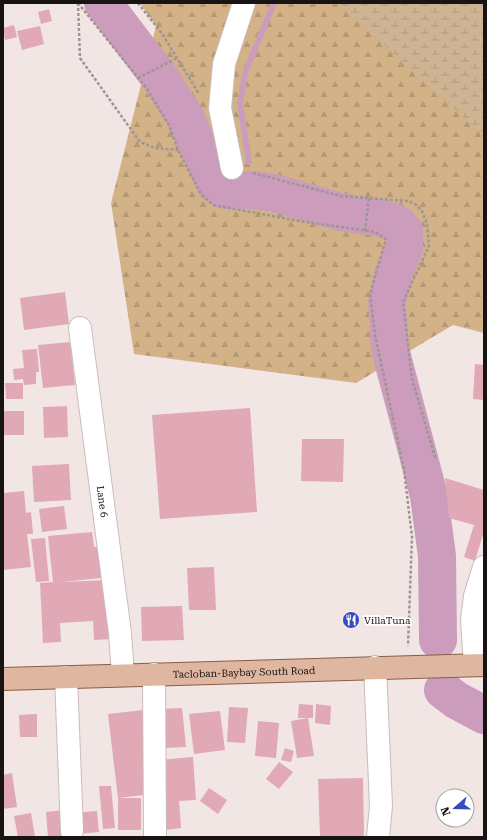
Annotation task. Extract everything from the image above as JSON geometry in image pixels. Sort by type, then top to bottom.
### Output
[{"type":"main road","name":"Tacloban-Baybay South Road","points":[[3,679],[479,665]]},
{"type":"street","points":[[232,168],[220,108],[224,64],[244,3]]},
{"type":"street","name":"Lane 6","points":[[80,328],[120,634],[123,676]]},
{"type":"street","points":[[479,665],[472,620],[475,596],[484,567]]},
{"type":"street","points":[[375,667],[381,806],[378,837]]},
{"type":"street","points":[[154,674],[155,837]]},
{"type":"street","points":[[66,678],[72,831]]},
{"type":"path","points":[[78,3],[138,77],[169,125],[178,150],[201,194],[213,205],[299,221],[365,230],[375,232],[386,239],[370,294],[375,335],[404,470],[412,537],[410,635],[405,666]]},
{"type":"path","points":[[78,3],[80,58],[140,142],[155,148],[178,150]]},
{"type":"path","points":[[138,3],[163,35],[176,59],[202,99]]},
{"type":"path","points":[[138,77],[176,59]]},
{"type":"path","points":[[232,168],[341,196],[368,199],[408,200],[422,211],[427,224],[429,246],[403,302],[412,379],[436,460]]},
{"type":"path","points":[[365,230],[368,199]]},
{"type":"green space","points":[[140,3],[484,3],[484,333],[453,325],[356,383],[134,354],[111,203],[156,26]]},
{"type":"green space","points":[[339,3],[484,3],[484,136]]},
{"type":"building","points":[[49,9],[52,21],[41,24],[38,12]]},
{"type":"building","points":[[14,25],[17,37],[5,40],[3,28]]},
{"type":"building","points":[[40,26],[44,44],[22,50],[17,31]]},
{"type":"building","points":[[65,292],[69,324],[24,330],[20,298]]},
{"type":"building","points":[[70,342],[75,385],[43,388],[38,345]]},
{"type":"building","points":[[37,349],[39,372],[36,372],[36,384],[24,385],[23,379],[14,380],[13,369],[24,368],[22,350]]},
{"type":"building","points":[[475,364],[484,365],[484,400],[473,399]]},
{"type":"building","points":[[5,383],[23,383],[23,399],[6,399]]},
{"type":"building","points":[[67,406],[68,437],[44,438],[43,407]]},
{"type":"building","points":[[250,408],[257,512],[160,519],[152,415]]},
{"type":"building","points":[[3,411],[24,411],[24,435],[3,435]]},
{"type":"building","points":[[302,439],[344,439],[343,482],[301,481]]},
{"type":"building","points":[[69,464],[71,500],[34,502],[32,466]]},
{"type":"building","points":[[445,478],[484,490],[484,531],[475,561],[464,557],[474,525],[449,518]]},
{"type":"building","points":[[24,491],[26,513],[31,512],[33,534],[27,534],[31,567],[3,570],[3,493]]},
{"type":"building","points":[[64,506],[67,529],[42,532],[39,509]]},
{"type":"building","points":[[92,532],[94,547],[98,547],[101,578],[61,582],[109,580],[112,639],[94,640],[93,621],[60,623],[61,642],[43,643],[40,583],[53,582],[48,536]]},
{"type":"building","points":[[45,538],[49,581],[36,582],[31,539]]},
{"type":"building","points":[[214,567],[216,610],[189,610],[187,568]]},
{"type":"building","points":[[182,606],[184,640],[142,641],[141,607]]},
{"type":"building","points":[[299,704],[313,705],[313,718],[298,718]]},
{"type":"building","points":[[316,704],[331,706],[330,725],[315,723]]},
{"type":"building","points":[[229,707],[248,708],[245,743],[227,742]]},
{"type":"building","points":[[182,708],[186,747],[164,748],[160,709]]},
{"type":"building","points":[[143,710],[153,794],[118,798],[108,714]]},
{"type":"building","points":[[220,711],[225,750],[194,754],[189,714]]},
{"type":"building","points":[[37,714],[37,737],[20,737],[19,715]]},
{"type":"building","points":[[308,718],[314,756],[297,758],[291,721]]},
{"type":"building","points":[[258,721],[279,723],[276,758],[255,756]]},
{"type":"building","points":[[285,748],[294,751],[291,762],[281,760]]},
{"type":"building","points":[[193,757],[196,800],[179,801],[181,828],[165,830],[159,760]]},
{"type":"building","points":[[279,762],[293,772],[279,789],[266,779]]},
{"type":"building","points":[[12,773],[17,807],[3,809],[3,775]]},
{"type":"building","points":[[363,778],[364,837],[320,837],[318,779]]},
{"type":"building","points":[[99,786],[111,786],[115,828],[103,829]]},
{"type":"building","points":[[209,788],[227,800],[218,814],[200,801]]},
{"type":"building","points":[[118,798],[141,798],[141,830],[118,830]]},
{"type":"building","points":[[63,810],[65,837],[48,837],[46,812]]},
{"type":"building","points":[[97,811],[99,832],[77,834],[74,813]]},
{"type":"building","points":[[31,813],[35,837],[18,837],[14,816]]},
{"type":"waterway","points":[[103,3],[160,78],[185,117],[215,184],[224,190],[254,190],[275,193],[340,212],[381,218],[396,223],[404,231],[404,248],[394,272],[387,303],[390,349],[429,496],[437,556],[438,640]]},
{"type":"waterway","points":[[249,162],[240,103],[245,73],[274,3]]},
{"type":"waterway","points":[[443,690],[456,700],[484,715]]},
{"type":"place","name":"VillaTuna","points":[[351,620]]}]
